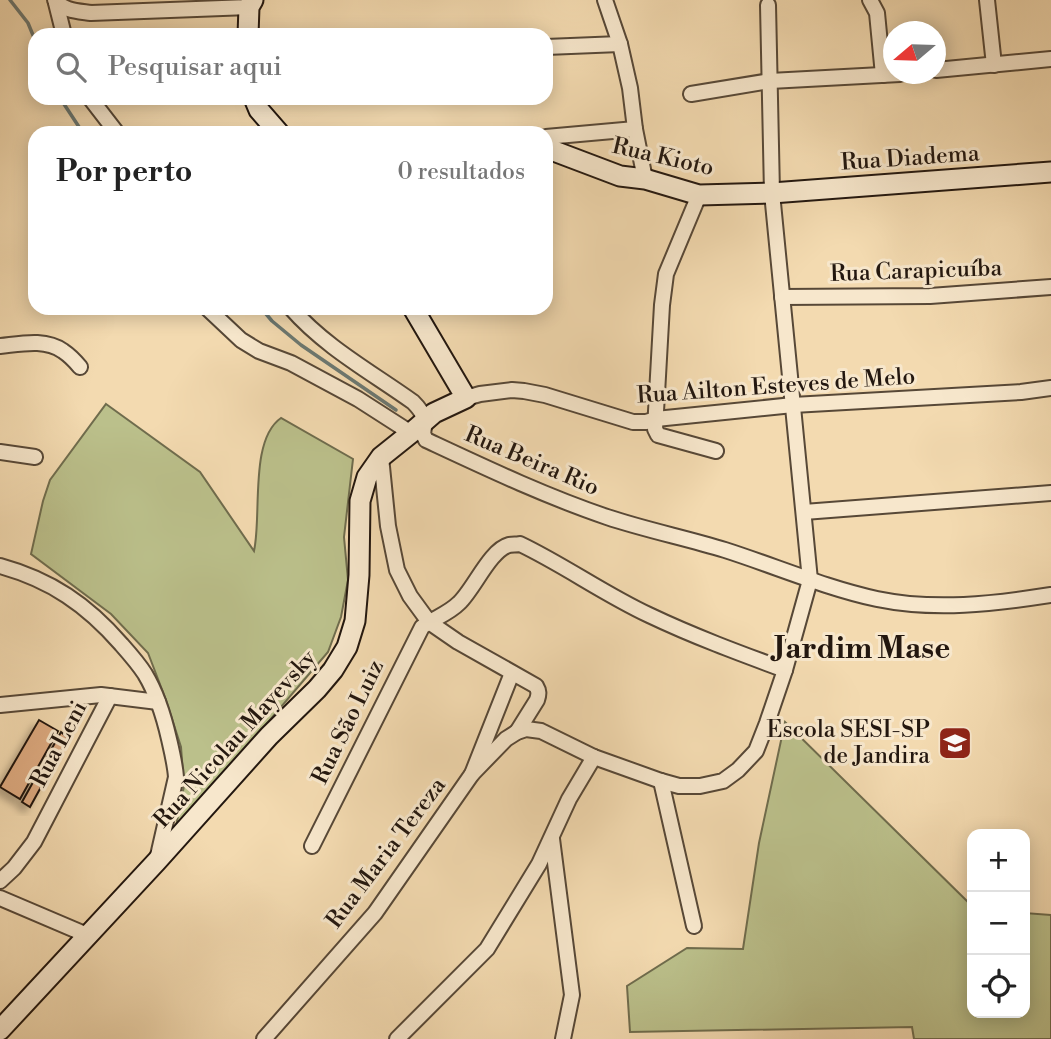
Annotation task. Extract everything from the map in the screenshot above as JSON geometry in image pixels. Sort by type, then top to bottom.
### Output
[{"type":"street","points":[[605,0],[620,44],[630,88],[645,179]]},
{"type":"street","points":[[691,94],[770,80],[883,75],[877,13],[870,0]]},
{"type":"street","points":[[987,0],[994,65]]},
{"type":"street","points":[[55,1],[66,10],[90,13],[251,3],[249,28]]},
{"type":"street","points":[[55,1],[62,28]]},
{"type":"street","points":[[472,774],[506,740],[526,729],[541,731],[594,757],[661,781],[679,786],[700,786],[723,781],[737,770],[756,751],[767,723],[810,580],[772,193],[768,5]]},
{"type":"street","points":[[553,47],[620,44]]},
{"type":"street","points":[[946,69],[1051,59]]},
{"type":"street","points":[[95,105],[112,126]]},
{"type":"street","points":[[257,105],[273,126]]},
{"type":"street","points":[[553,135],[635,129]]},
{"type":"street","name":"Rua Kioto","points":[[553,151],[620,176],[645,179],[699,195],[772,193]]},
{"type":"street","name":"Rua Diadema","points":[[772,193],[1051,172]]},
{"type":"street","points":[[699,195],[666,274],[655,429],[658,435],[716,451]]},
{"type":"street","name":"Rua Carapicuíba","points":[[782,297],[930,296],[1051,287]]},
{"type":"street","points":[[214,315],[241,340],[259,351],[291,363],[418,427]]},
{"type":"street","name":"Rua Beira Rio","points":[[296,315],[330,346],[414,402],[421,410],[418,427],[426,440],[542,493],[608,517],[725,550],[810,580]]},
{"type":"street","points":[[416,315],[466,398]]},
{"type":"street","points":[[0,345],[54,345],[80,367]]},
{"type":"street","name":"Rua Ailton Esteves de Melo","points":[[466,398],[512,390],[524,391],[634,422],[646,422],[793,405],[1051,388]]},
{"type":"street","name":"Rua Nicolau Mayevsky","points":[[0,1030],[269,736],[333,670],[347,647],[355,621],[360,501],[367,477],[381,457],[434,413],[466,398]]},
{"type":"street","points":[[0,452],[35,457]]},
{"type":"street","points":[[381,457],[388,526],[397,570],[410,596],[429,622],[458,642],[536,686],[539,694],[517,732]]},
{"type":"street","points":[[804,512],[1051,493]]},
{"type":"street","points":[[429,622],[449,612],[461,601],[495,554],[507,545],[520,544],[649,615],[785,670]]},
{"type":"street","points":[[0,566],[54,587],[83,606],[106,627],[144,673],[159,702],[176,764],[176,777],[157,861]]},
{"type":"street","points":[[810,580],[877,599],[924,605],[972,606],[1051,595]]},
{"type":"street","name":"Rua São Luiz","points":[[312,846],[416,637],[429,622]]},
{"type":"street","name":"Rua Maria Tereza","points":[[264,1039],[375,913],[472,774],[512,673]]},
{"type":"street","points":[[0,705],[101,695],[159,702]]},
{"type":"street","name":"Rua Leni","points":[[0,881],[14,869],[34,842],[110,696]]},
{"type":"street","points":[[397,1039],[487,949],[539,864],[569,799],[594,757]]},
{"type":"street","points":[[661,781],[694,926]]},
{"type":"street","points":[[552,837],[572,995],[562,1039]]},
{"type":"street","points":[[0,898],[88,934]]},
{"type":"street","name":"Rua Nicolau Mayevsky","points":[[15,1039],[15,1022],[23,1004]]},
{"type":"green space","points":[[106,404],[200,472],[254,551],[258,480],[264,443],[281,418],[353,459],[344,537],[348,580],[341,617],[328,652],[175,831],[184,786],[181,747],[148,653],[111,614],[31,554],[50,480]]},
{"type":"green space","points":[[785,722],[967,901],[967,1018],[1030,1018],[1030,913],[1051,915],[1051,1039],[914,1039],[912,1027],[630,1032],[627,986],[687,948],[743,949],[759,843]]},
{"type":"building","points":[[39,720],[58,731],[20,799],[0,787]]},
{"type":"building","points":[[61,732],[68,738],[30,807],[22,802]]},
{"type":"waterway","points":[[10,0],[30,28]]},
{"type":"waterway","points":[[65,105],[78,126]]},
{"type":"waterway","points":[[267,315],[301,345],[396,410]]},
{"type":"place","name":"Escola SESI-SP de Jandira","points":[[955,743]]},
{"type":"district","name":"Jardim Mase","points":[[862,649]]}]
